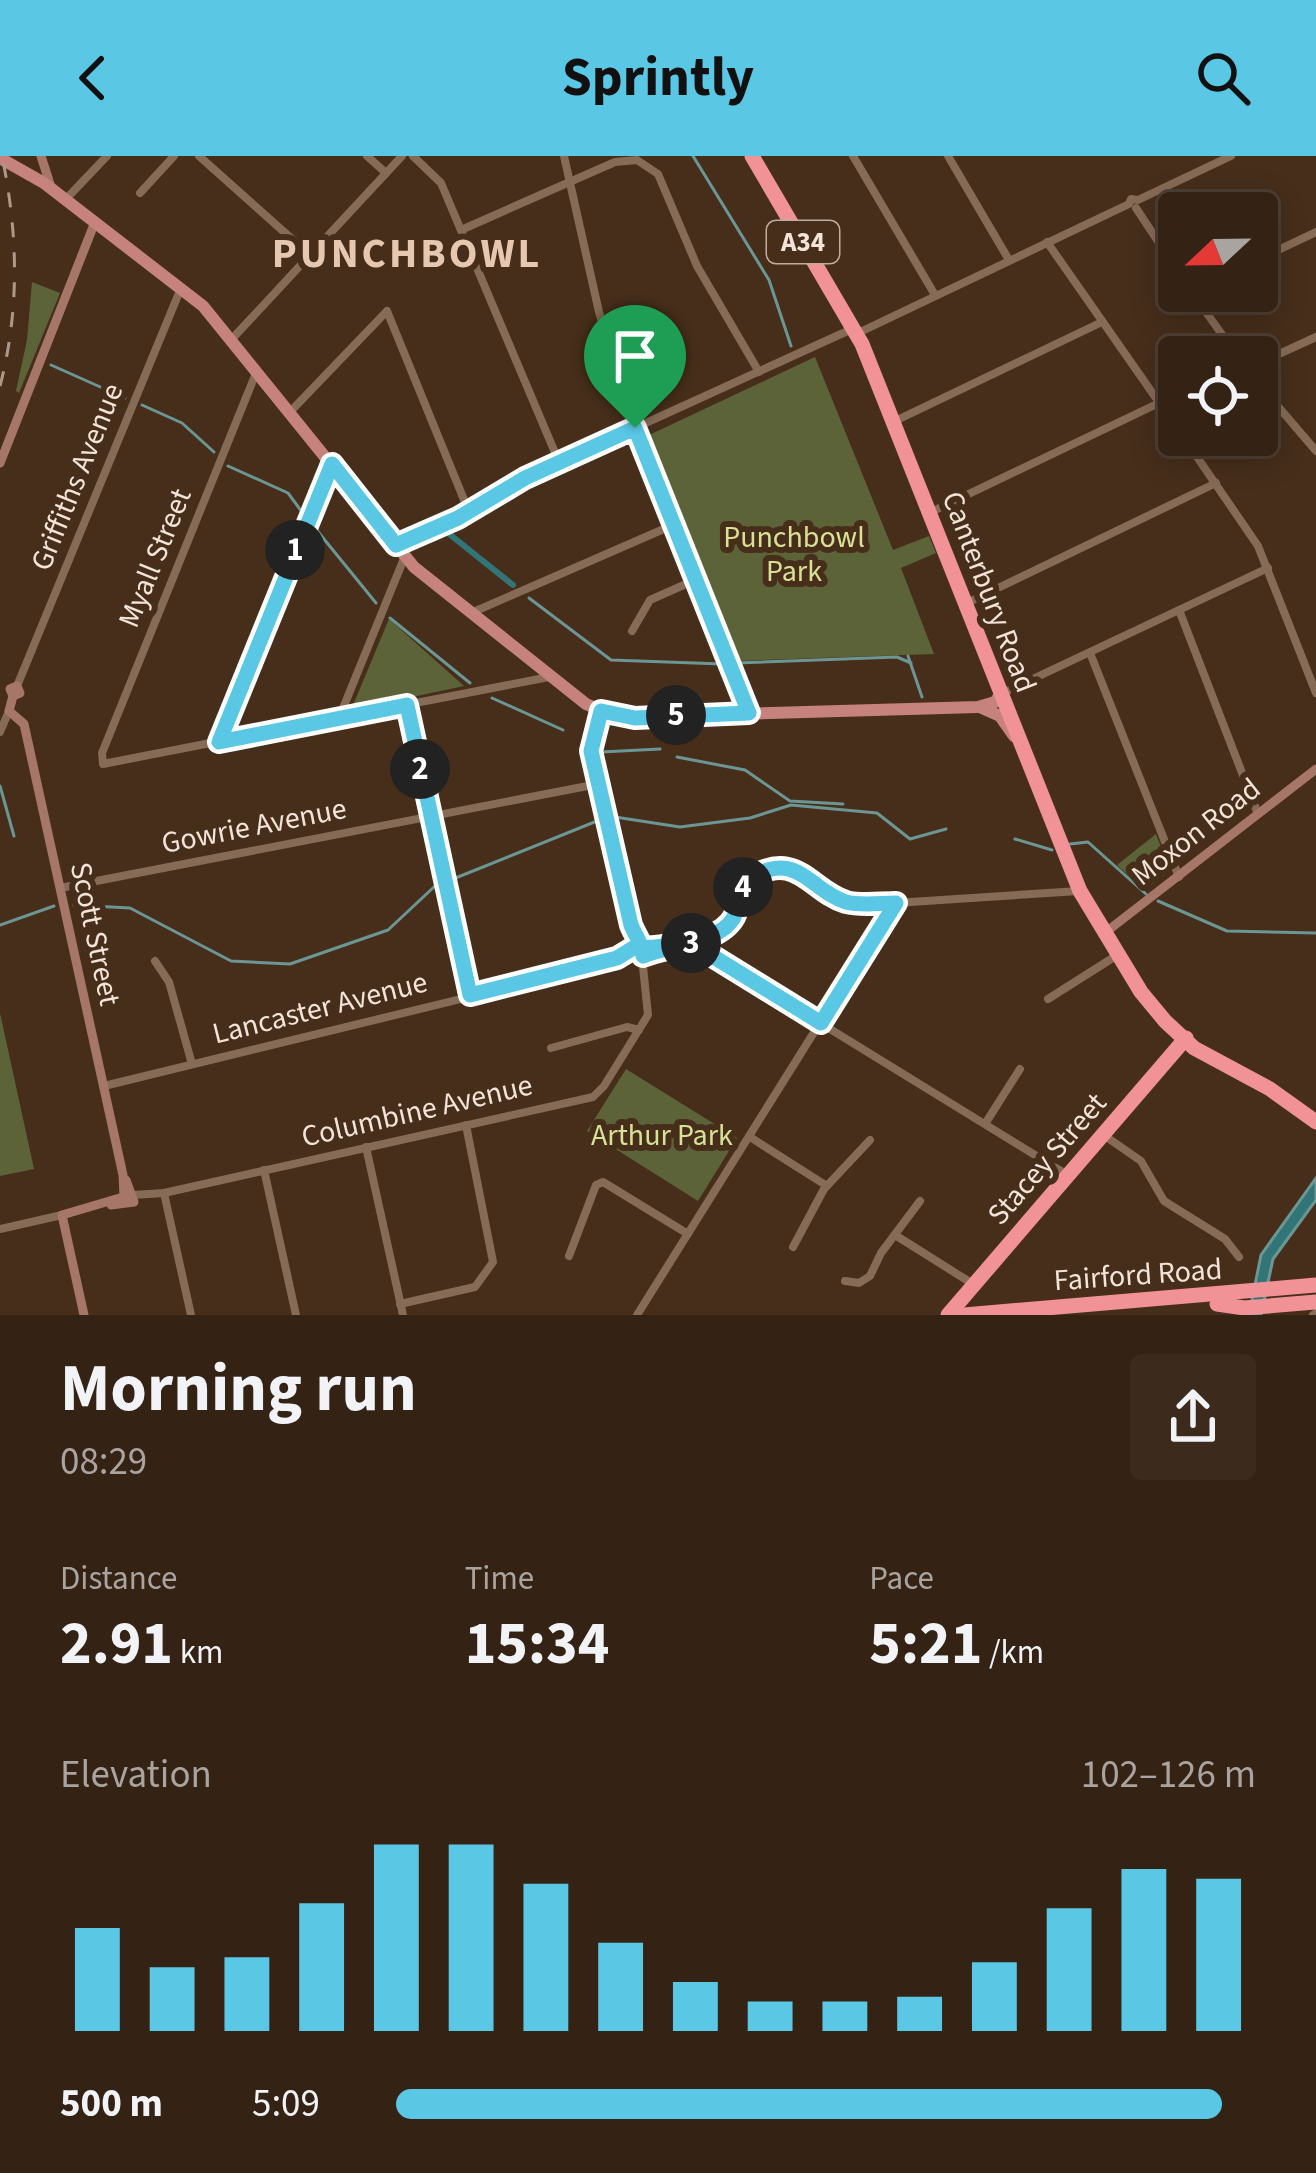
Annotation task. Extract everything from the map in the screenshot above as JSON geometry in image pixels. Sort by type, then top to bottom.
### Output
[{"type":"highway","name":"Canterbury Road","points":[[752,156],[855,331],[1080,891],[1153,1009],[1186,1038],[1276,1085],[1316,1118]]},
{"type":"highway","name":"Stacey Street","points":[[948,1315],[1186,1038]]},
{"type":"highway","points":[[971,1288],[970,1305],[981,1314]]},
{"type":"highway","name":"Fairford Road","points":[[1085,1315],[1316,1294]]},
{"type":"highway","name":"Fairford Road","points":[[964,1315],[1245,1301]]},
{"type":"main road","points":[[0,158],[60,194],[181,287],[231,340],[422,575],[549,677],[601,711],[635,718],[978,707],[998,714],[1019,742]]},
{"type":"main road","points":[[949,706],[1000,695]]},
{"type":"main road","points":[[978,707],[995,702],[1000,695]]},
{"type":"street","points":[[22,169],[39,156],[44,176],[60,194],[104,159]]},
{"type":"street","points":[[140,194],[174,156]]},
{"type":"street","points":[[199,156],[310,255]]},
{"type":"street","points":[[368,156],[386,172]]},
{"type":"street","points":[[231,340],[402,156]]},
{"type":"street","points":[[413,156],[441,183],[559,462]]},
{"type":"street","points":[[564,156],[598,312],[635,428],[749,713]]},
{"type":"street","points":[[853,156],[935,295]]},
{"type":"street","points":[[948,156],[1010,260]]},
{"type":"street","points":[[338,719],[400,550],[559,462],[935,295],[1231,156]]},
{"type":"street","points":[[461,230],[626,159],[643,162],[655,170],[704,280],[759,372]]},
{"type":"street","points":[[1134,204],[1158,241]]},
{"type":"street","points":[[0,464],[95,222]]},
{"type":"street","points":[[1278,250],[1316,232]]},
{"type":"street","points":[[1047,242],[1158,402]]},
{"type":"street","name":"Griffiths Avenue","points":[[0,732],[10,688],[181,287]]},
{"type":"street","points":[[290,412],[387,311],[469,512]]},
{"type":"street","points":[[894,422],[1102,322]]},
{"type":"street","points":[[1278,354],[1316,337]]},
{"type":"street","name":"Myall Street","points":[[219,742],[103,764],[102,753],[256,370]]},
{"type":"street","points":[[930,513],[1158,403]]},
{"type":"street","points":[[1278,407],[1316,451]]},
{"type":"street","points":[[1197,456],[1258,545],[1316,693]]},
{"type":"street","points":[[219,742],[332,464]]},
{"type":"street","points":[[966,604],[1216,483]]},
{"type":"street","points":[[470,614],[673,524]]},
{"type":"street","points":[[1000,695],[1268,568]]},
{"type":"street","points":[[632,631],[650,600],[695,580]]},
{"type":"street","points":[[1179,610],[1258,814]]},
{"type":"street","points":[[1090,652],[1179,877]]},
{"type":"street","points":[[219,742],[549,677]]},
{"type":"street","points":[[407,705],[470,995]]},
{"type":"street","name":"Scott Street","points":[[8,711],[24,722],[129,1199]]},
{"type":"street","points":[[601,711],[590,747],[637,953]]},
{"type":"street","name":"Moxon Road","points":[[1106,932],[1316,769]]},
{"type":"street","name":"Gowrie Avenue","points":[[60,888],[598,784]]},
{"type":"street","name":"Lancaster Avenue","points":[[104,1086],[688,941],[724,928],[745,884],[763,872],[804,873],[828,894],[850,903],[896,903]]},
{"type":"street","points":[[637,1315],[896,903],[1080,891]]},
{"type":"street","points":[[688,941],[1069,1176]]},
{"type":"street","name":"Columbine Avenue","points":[[0,1229],[592,1096],[604,1086],[648,1013],[637,953]]},
{"type":"street","points":[[1048,999],[1120,953]]},
{"type":"street","points":[[155,961],[167,976],[192,1064]]},
{"type":"street","points":[[551,1048],[627,1027],[639,1030]]},
{"type":"street","points":[[985,1124],[1020,1070]]},
{"type":"street","points":[[400,1304],[475,1287],[493,1262],[466,1125]]},
{"type":"street","points":[[1104,1136],[1141,1161],[1164,1201],[1225,1239],[1239,1257]]},
{"type":"street","points":[[749,1137],[827,1186]]},
{"type":"street","points":[[793,1247],[827,1186],[871,1140]]},
{"type":"street","points":[[366,1148],[403,1315]]},
{"type":"street","points":[[264,1170],[296,1315]]},
{"type":"street","points":[[569,1256],[596,1186],[603,1182],[688,1234]]},
{"type":"street","points":[[159,1194],[191,1315]]},
{"type":"street","points":[[845,1281],[859,1283],[870,1276],[920,1201]]},
{"type":"street","points":[[62,1215],[84,1315]]},
{"type":"street","points":[[895,1235],[971,1288]]},
{"type":"green space","points":[[32,282],[60,293],[19,393],[16,391]]},
{"type":"green space","name":"Punchbowl Park","points":[[815,357],[893,550],[929,536],[936,553],[901,568],[934,654],[736,661],[647,436]]},
{"type":"green space","points":[[389,619],[464,686],[351,710]]},
{"type":"green space","points":[[1156,834],[1170,871],[1144,890],[1117,865]]},
{"type":"green space","points":[[0,1013],[34,1169],[0,1176]]},
{"type":"green space","name":"Arthur Park","points":[[626,1069],[737,1138],[698,1201],[587,1131]]},
{"type":"water","points":[[1316,1178],[1316,1200],[1273,1259],[1261,1315],[1249,1315],[1261,1255]]},
{"type":"waterway","points":[[693,156],[769,280],[791,346]]},
{"type":"waterway","points":[[51,365],[125,398]]},
{"type":"waterway","points":[[142,405],[182,423],[214,452]]},
{"type":"waterway","points":[[228,466],[288,493],[302,512]]},
{"type":"waterway","points":[[315,528],[376,603]]},
{"type":"waterway","points":[[448,533],[513,585]]},
{"type":"waterway","points":[[529,598],[611,660],[722,664]]},
{"type":"waterway","points":[[390,618],[470,683]]},
{"type":"waterway","points":[[908,656],[922,697]]},
{"type":"waterway","points":[[737,663],[897,657],[911,663]]},
{"type":"waterway","points":[[492,698],[563,730]]},
{"type":"waterway","points":[[601,752],[660,749]]},
{"type":"waterway","points":[[677,757],[745,770],[790,801],[843,804]]},
{"type":"waterway","points":[[0,786],[14,836]]},
{"type":"waterway","points":[[615,817],[680,827],[750,818],[791,805],[877,813],[910,839],[946,829]]},
{"type":"waterway","points":[[453,879],[597,821]]},
{"type":"waterway","points":[[1015,839],[1052,850]]},
{"type":"waterway","points":[[1070,844],[1088,842],[1146,894]]},
{"type":"waterway","points":[[74,905],[130,908],[231,961],[290,964],[388,930],[435,886]]},
{"type":"waterway","points":[[1158,901],[1227,931],[1316,933]]},
{"type":"waterway","points":[[0,925],[54,906]]},
{"type":"railway","points":[[0,386],[11,328],[14,271],[2,156]]},
{"type":"district","name":"PUNCHBOWL","points":[[407,254]]},
{"type":"route","points":[[635,428],[396,545],[332,464],[219,742],[407,705],[470,995],[617,958],[635,947],[641,948],[663,947],[688,941],[821,1023],[896,903],[850,903],[828,894],[804,873],[770,872],[748,880],[732,920],[703,938],[688,941],[663,947],[643,956],[644,951],[643,949],[641,948],[640,947],[631,925],[591,751],[601,711],[635,718],[749,713],[635,428]]}]
